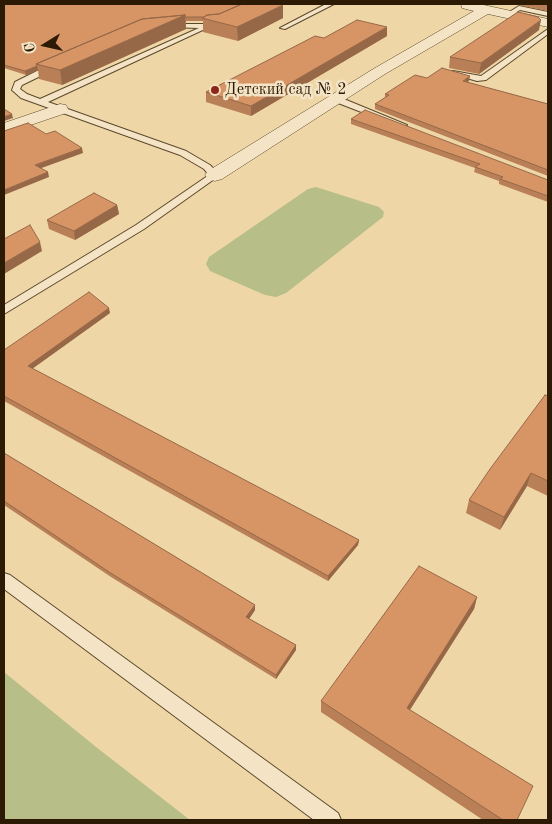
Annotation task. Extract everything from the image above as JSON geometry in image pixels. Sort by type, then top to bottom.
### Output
[{"type":"street","points":[[460,4],[548,24]]},
{"type":"street","points":[[215,175],[336,99],[485,10]]},
{"type":"street","points":[[4,129],[60,109]]},
{"type":"lane","points":[[282,28],[331,4]]},
{"type":"lane","points":[[508,15],[519,8],[548,14]]},
{"type":"lane","points":[[40,102],[178,38],[232,19]]},
{"type":"lane","points":[[160,25],[209,26]]},
{"type":"lane","points":[[446,71],[478,79],[483,78],[548,31]]},
{"type":"lane","points":[[4,310],[140,227],[215,175],[207,167],[183,154],[40,102],[20,94],[16,90],[18,84],[65,62]]},
{"type":"lane","points":[[336,99],[413,129]]},
{"type":"lane","points":[[4,580],[331,820]]},
{"type":"green space","points":[[316,187],[379,207],[384,212],[383,217],[286,293],[276,297],[265,295],[210,271],[206,264],[209,257],[308,189]]},
{"type":"green space","points":[[4,672],[96,747],[190,820],[4,820]]},
{"type":"building","points":[[4,4],[242,4],[219,14],[204,17],[185,17],[185,15],[142,19],[36,64],[37,66],[25,71],[4,65]]},
{"type":"building","points":[[242,4],[283,5],[237,27],[202,18],[207,15],[219,14]]},
{"type":"building","points":[[518,12],[538,17],[541,20],[481,63],[450,57]]},
{"type":"building","points":[[185,15],[60,70],[36,64],[142,19]]},
{"type":"building","points":[[357,20],[387,27],[251,106],[206,92],[315,36],[324,38]]},
{"type":"building","points":[[442,68],[470,76],[463,81],[548,104],[548,170],[375,104],[389,95],[385,94],[415,75],[427,78]]},
{"type":"building","points":[[4,109],[12,114],[4,117]]},
{"type":"building","points":[[365,110],[548,180],[548,196],[500,179],[503,177],[475,167],[480,164],[351,119]]},
{"type":"building","points":[[28,123],[46,134],[55,131],[82,148],[35,165],[48,172],[4,190],[4,131]]},
{"type":"building","points":[[94,193],[117,205],[74,231],[47,220]]},
{"type":"building","points":[[30,225],[40,242],[4,263],[4,239]]},
{"type":"building","points":[[89,292],[109,308],[28,366],[359,540],[328,576],[4,396],[4,350]]},
{"type":"building","points":[[545,395],[548,396],[548,481],[531,473],[504,517],[469,500],[490,469]]},
{"type":"building","points":[[4,453],[255,605],[246,617],[296,645],[276,675],[109,572],[4,501]]},
{"type":"building","points":[[419,566],[477,597],[407,708],[533,786],[517,820],[503,820],[321,701]]},
{"type":"place","name":"Детский сад № 2","points":[[215,90]]}]
